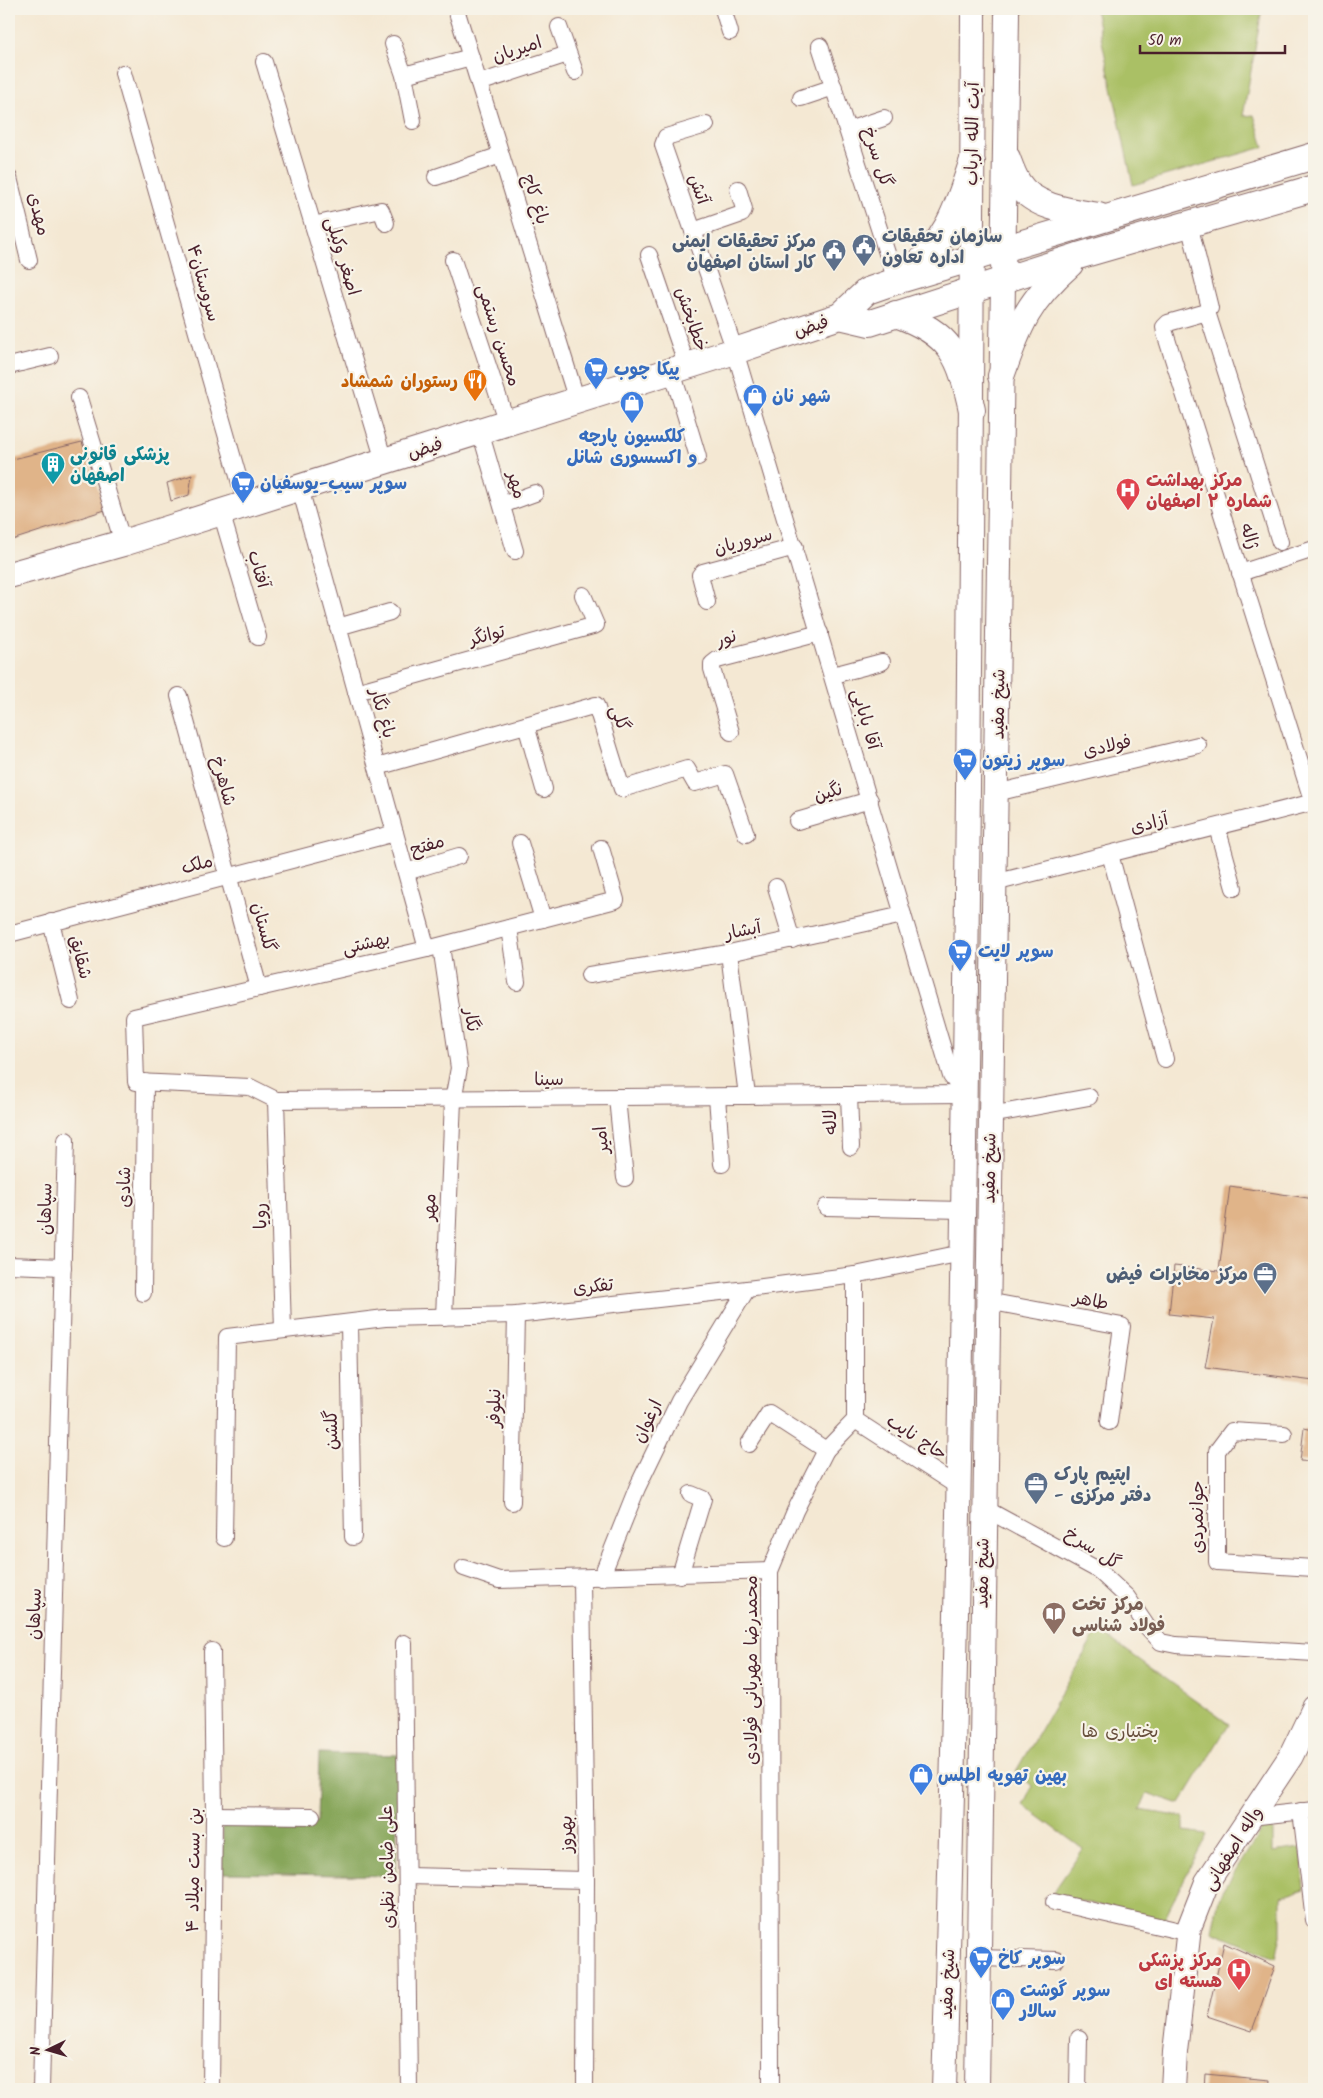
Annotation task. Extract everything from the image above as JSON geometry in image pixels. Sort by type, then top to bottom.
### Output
[{"type":"main road","name":"آیت الله ارباب","points":[[970,259],[973,9]]},
{"type":"main road","name":"آیت الله ارباب","points":[[1004,248],[1007,158],[1007,9]]},
{"type":"main road","points":[[840,316],[867,291],[896,281],[1314,156]]},
{"type":"main road","points":[[1007,158],[1019,184],[1034,198],[1065,211],[1105,217]]},
{"type":"main road","points":[[896,281],[920,263],[942,239],[956,213],[972,163]]},
{"type":"main road","points":[[840,316],[870,322],[1004,282],[1078,256],[1314,188]]},
{"type":"main road","name":"شیخ مفید","points":[[977,2089],[982,1507],[998,704],[1004,248]]},
{"type":"main road","points":[[1001,376],[1016,333],[1030,305],[1045,286],[1078,256]]},
{"type":"main road","name":"شیخ مفید","points":[[944,2089],[950,1896],[965,1094],[972,410],[970,259]]},
{"type":"main road","points":[[896,314],[915,321],[943,338],[963,370],[972,410]]},
{"type":"main road","name":"فیض","points":[[9,574],[123,543],[679,369],[840,316]]},
{"type":"main road","points":[[969,653],[976,659],[984,661],[992,658],[998,651]]},
{"type":"main road","points":[[970,705],[974,696],[984,692],[993,696],[998,704]]},
{"type":"main road","name":"واله اصفهانی","points":[[1173,2089],[1175,2052],[1189,1933],[1207,1882],[1291,1756],[1314,1708]]},
{"type":"main road","points":[[950,1846],[965,1852],[979,1844]]},
{"type":"main road","points":[[950,1896],[955,1888],[964,1884],[973,1887],[978,1895]]},
{"type":"street","name":"باغ کاج","points":[[456,9],[577,400]]},
{"type":"street","points":[[723,9],[730,32]]},
{"type":"street","name":"امیریان","points":[[559,28],[574,72]]},
{"type":"street","points":[[393,44],[404,75],[414,121]]},
{"type":"street","name":"گل سرخ","points":[[820,46],[896,281]]},
{"type":"street","name":"امیریان","points":[[479,83],[568,54]]},
{"type":"street","points":[[404,75],[471,57]]},
{"type":"street","name":"اصغر وکیلی","points":[[264,62],[384,461]]},
{"type":"street","name":"سروستان۴","points":[[123,73],[246,504]]},
{"type":"street","points":[[801,98],[834,87]]},
{"type":"street","points":[[848,130],[884,118]]},
{"type":"street","name":"آتش","points":[[706,125],[666,137],[663,140],[735,351]]},
{"type":"street","points":[[436,177],[501,155]]},
{"type":"street","name":"مهدی","points":[[9,178],[30,260]]},
{"type":"street","points":[[693,231],[742,214],[744,209],[738,189]]},
{"type":"street","points":[[313,225],[381,210],[386,223]]},
{"type":"street","points":[[1189,224],[1210,302],[1210,308],[1206,312],[1280,542]]},
{"type":"street","name":"خطابخش","points":[[650,255],[679,369],[698,457]]},
{"type":"street","name":"محسن رستمی","points":[[454,260],[507,423]]},
{"type":"street","name":"ژاله","points":[[1206,312],[1168,323],[1164,327],[1165,333],[1313,802]]},
{"type":"street","name":"آقا بابایی","points":[[735,351],[833,675],[950,1076],[965,1094]]},
{"type":"street","points":[[9,366],[50,356]]},
{"type":"street","points":[[79,398],[123,543]]},
{"type":"street","name":"مهر","points":[[480,431],[515,551]]},
{"type":"street","name":"باغ نگار","points":[[300,488],[406,872],[434,948]]},
{"type":"street","points":[[502,505],[535,493]]},
{"type":"street","name":"آفتاب","points":[[221,512],[258,637]]},
{"type":"street","name":"سروریان","points":[[707,602],[700,580],[700,575],[703,572],[795,547]]},
{"type":"street","points":[[1240,573],[1314,549]]},
{"type":"street","name":"توانگر","points":[[356,692],[596,626],[583,595]]},
{"type":"street","points":[[338,627],[390,612]]},
{"type":"street","name":"نور","points":[[731,732],[712,664],[717,660],[820,633]]},
{"type":"street","points":[[833,675],[882,662]]},
{"type":"street","name":"شاهرخ","points":[[179,696],[229,876]]},
{"type":"street","name":"گلی","points":[[377,767],[596,705],[622,789],[687,769],[695,783],[725,774],[746,834]]},
{"type":"street","points":[[526,725],[544,789]]},
{"type":"street","name":"فولادی","points":[[996,793],[1198,745]]},
{"type":"street","name":"نگین","points":[[797,821],[870,800]]},
{"type":"street","name":"آزادی","points":[[994,883],[1313,802]]},
{"type":"street","points":[[1217,827],[1234,888]]},
{"type":"street","name":"ملک","points":[[9,934],[395,833]]},
{"type":"street","points":[[520,842],[543,919]]},
{"type":"street","name":"بهشتی","points":[[141,1082],[134,1017],[434,948],[616,900],[601,848]]},
{"type":"street","points":[[1110,854],[1164,1058]]},
{"type":"street","name":"مفتح","points":[[406,872],[459,856]]},
{"type":"street","name":"گلستان","points":[[229,876],[260,988]]},
{"type":"street","points":[[776,887],[792,940]]},
{"type":"street","name":"آبشار","points":[[589,975],[729,953],[903,915]]},
{"type":"street","name":"شقایق","points":[[51,922],[71,1001]]},
{"type":"street","points":[[509,928],[517,982]]},
{"type":"street","name":"نگار","points":[[434,948],[459,1068],[453,1100]]},
{"type":"street","points":[[729,953],[747,1096]]},
{"type":"street","name":"سینا","points":[[141,1082],[250,1087],[276,1100],[453,1100],[965,1094]]},
{"type":"street","name":"شادی","points":[[141,1082],[143,1293]]},
{"type":"street","name":"لاله","points":[[849,1096],[851,1147]]},
{"type":"street","points":[[717,1097],[722,1164]]},
{"type":"street","points":[[990,1115],[1089,1097]]},
{"type":"street","name":"امیر","points":[[617,1098],[625,1178]]},
{"type":"street","name":"رویا","points":[[276,1100],[283,1330]]},
{"type":"street","name":"مهر","points":[[444,1317],[453,1100]]},
{"type":"street","name":"سپاهان","points":[[41,2089],[66,1140]]},
{"type":"street","points":[[826,1207],[963,1210]]},
{"type":"street","name":"تفکری","points":[[224,1538],[227,1337],[385,1318],[516,1315],[747,1289],[855,1275],[962,1254]]},
{"type":"street","points":[[9,1265],[63,1266]]},
{"type":"street","points":[[855,1275],[855,1420]]},
{"type":"street","name":"ارغوان","points":[[601,1578],[637,1488],[679,1400],[747,1289]]},
{"type":"street","name":"طاهر","points":[[987,1301],[1122,1326],[1109,1422]]},
{"type":"street","name":"نیلوفر","points":[[512,1502],[516,1315]]},
{"type":"street","name":"گلشن","points":[[349,1323],[353,1537]]},
{"type":"street","points":[[749,1444],[769,1413],[826,1450]]},
{"type":"street","name":"حاج نایب","points":[[855,1420],[957,1486]]},
{"type":"street","name":"محمدرضا مهربانی فولادی","points":[[771,2089],[770,1572],[795,1511],[826,1450],[855,1420]]},
{"type":"street","name":"جوانمردی","points":[[1284,1434],[1232,1431],[1217,1451],[1217,1562],[1314,1568]]},
{"type":"street","points":[[680,1575],[703,1499],[691,1494]]},
{"type":"street","name":"گل سرخ","points":[[982,1507],[1098,1570],[1127,1597],[1148,1628],[1161,1642],[1176,1645],[1314,1653]]},
{"type":"street","points":[[464,1568],[499,1580],[770,1572]]},
{"type":"street","name":"بهروز","points":[[582,1579],[586,1880],[585,2089]]},
{"type":"street","name":"علی ضامن نظری","points":[[404,1644],[409,2089]]},
{"type":"street","name":"بن بست میلاد ۴","points":[[211,2089],[214,1815],[212,1652]]},
{"type":"street","points":[[1250,1817],[1308,1810],[1314,1920]]},
{"type":"street","points":[[214,1815],[312,1816]]},
{"type":"street","points":[[407,1876],[586,1880]]},
{"type":"street","points":[[1054,1902],[1189,1933]]},
{"type":"street","points":[[978,1958],[1056,1960]]},
{"type":"street","points":[[1078,2089],[1079,2038]]},
{"type":"green space","points":[[1095,9],[1262,9],[1243,116],[1254,115],[1264,147],[1133,185]]},
{"type":"green space","name":"بختیاری ها","points":[[1098,1630],[1229,1724],[1180,1804],[1147,1793],[1140,1810],[1184,1817],[1184,1831],[1207,1834],[1163,1921],[1052,1894],[1083,1849],[1023,1805],[1032,1786],[1016,1771]]},
{"type":"green space","points":[[319,1753],[398,1755],[396,1876],[222,1873],[223,1820],[317,1822]]},
{"type":"green space","points":[[1273,1827],[1273,1852],[1300,1848],[1305,1889],[1281,1897],[1281,1937],[1276,1957],[1212,1931],[1219,1898],[1261,1830]]},
{"type":"building","name":"پزشکی قانونی اصفهان","points":[[82,442],[105,510],[9,541],[9,460]]},
{"type":"building","points":[[192,475],[189,495],[171,501],[167,483]]},
{"type":"building","name":"مرکز مخابرات فیض","points":[[1230,1186],[1314,1199],[1314,1381],[1205,1367],[1214,1319],[1169,1314],[1174,1266],[1219,1271]]},
{"type":"building","points":[[1304,1428],[1314,1430],[1314,1462],[1300,1461]]},
{"type":"building","name":"مرکز پزشکی هسته ای","points":[[1224,1943],[1275,1966],[1252,2031],[1207,2016]]},
{"type":"building","points":[[1205,2074],[1270,2080],[1269,2089],[1204,2089]]},
{"type":"place","name":"سازمان تحقیقات اداره تعاون","points":[[864,267]]},
{"type":"place","name":"مرکز تحقیقات ایمنی کار استان اصفهان","points":[[834,272]]},
{"type":"place","name":"پیکا چوب","points":[[596,390]]},
{"type":"place","name":"رستوران شمشاد","points":[[475,402]]},
{"type":"place","name":"شهر نان","points":[[755,417]]},
{"type":"place","name":"کلکسیون پارچه و اکسسوری شانل","points":[[632,424]]},
{"type":"place","name":"پزشکی قانونی اصفهان","points":[[53,485]]},
{"type":"place","name":"سوپر سیب-یوسفیان","points":[[243,504]]},
{"type":"place","name":"مرکز بهداشت شماره ۲ اصفهان","points":[[1128,511]]},
{"type":"place","name":"سوپر زیتون","points":[[965,781]]},
{"type":"place","name":"سوپر لایت","points":[[960,972]]},
{"type":"place","name":"مرکز مخابرات فیض","points":[[1265,1295]]},
{"type":"place","name":"اپتیم پارک - دفتر مرکزی","points":[[1036,1505]]},
{"type":"place","name":"مرکز تخت فولاد شناسی","points":[[1054,1635]]},
{"type":"place","name":"بهین تهویه اطلس","points":[[921,1796]]},
{"type":"place","name":"سوپر کاخ","points":[[981,1979]]},
{"type":"place","name":"مرکز پزشکی هسته ای","points":[[1239,1991]]},
{"type":"place","name":"سوپر گوشت سالار","points":[[1003,2021]]}]
